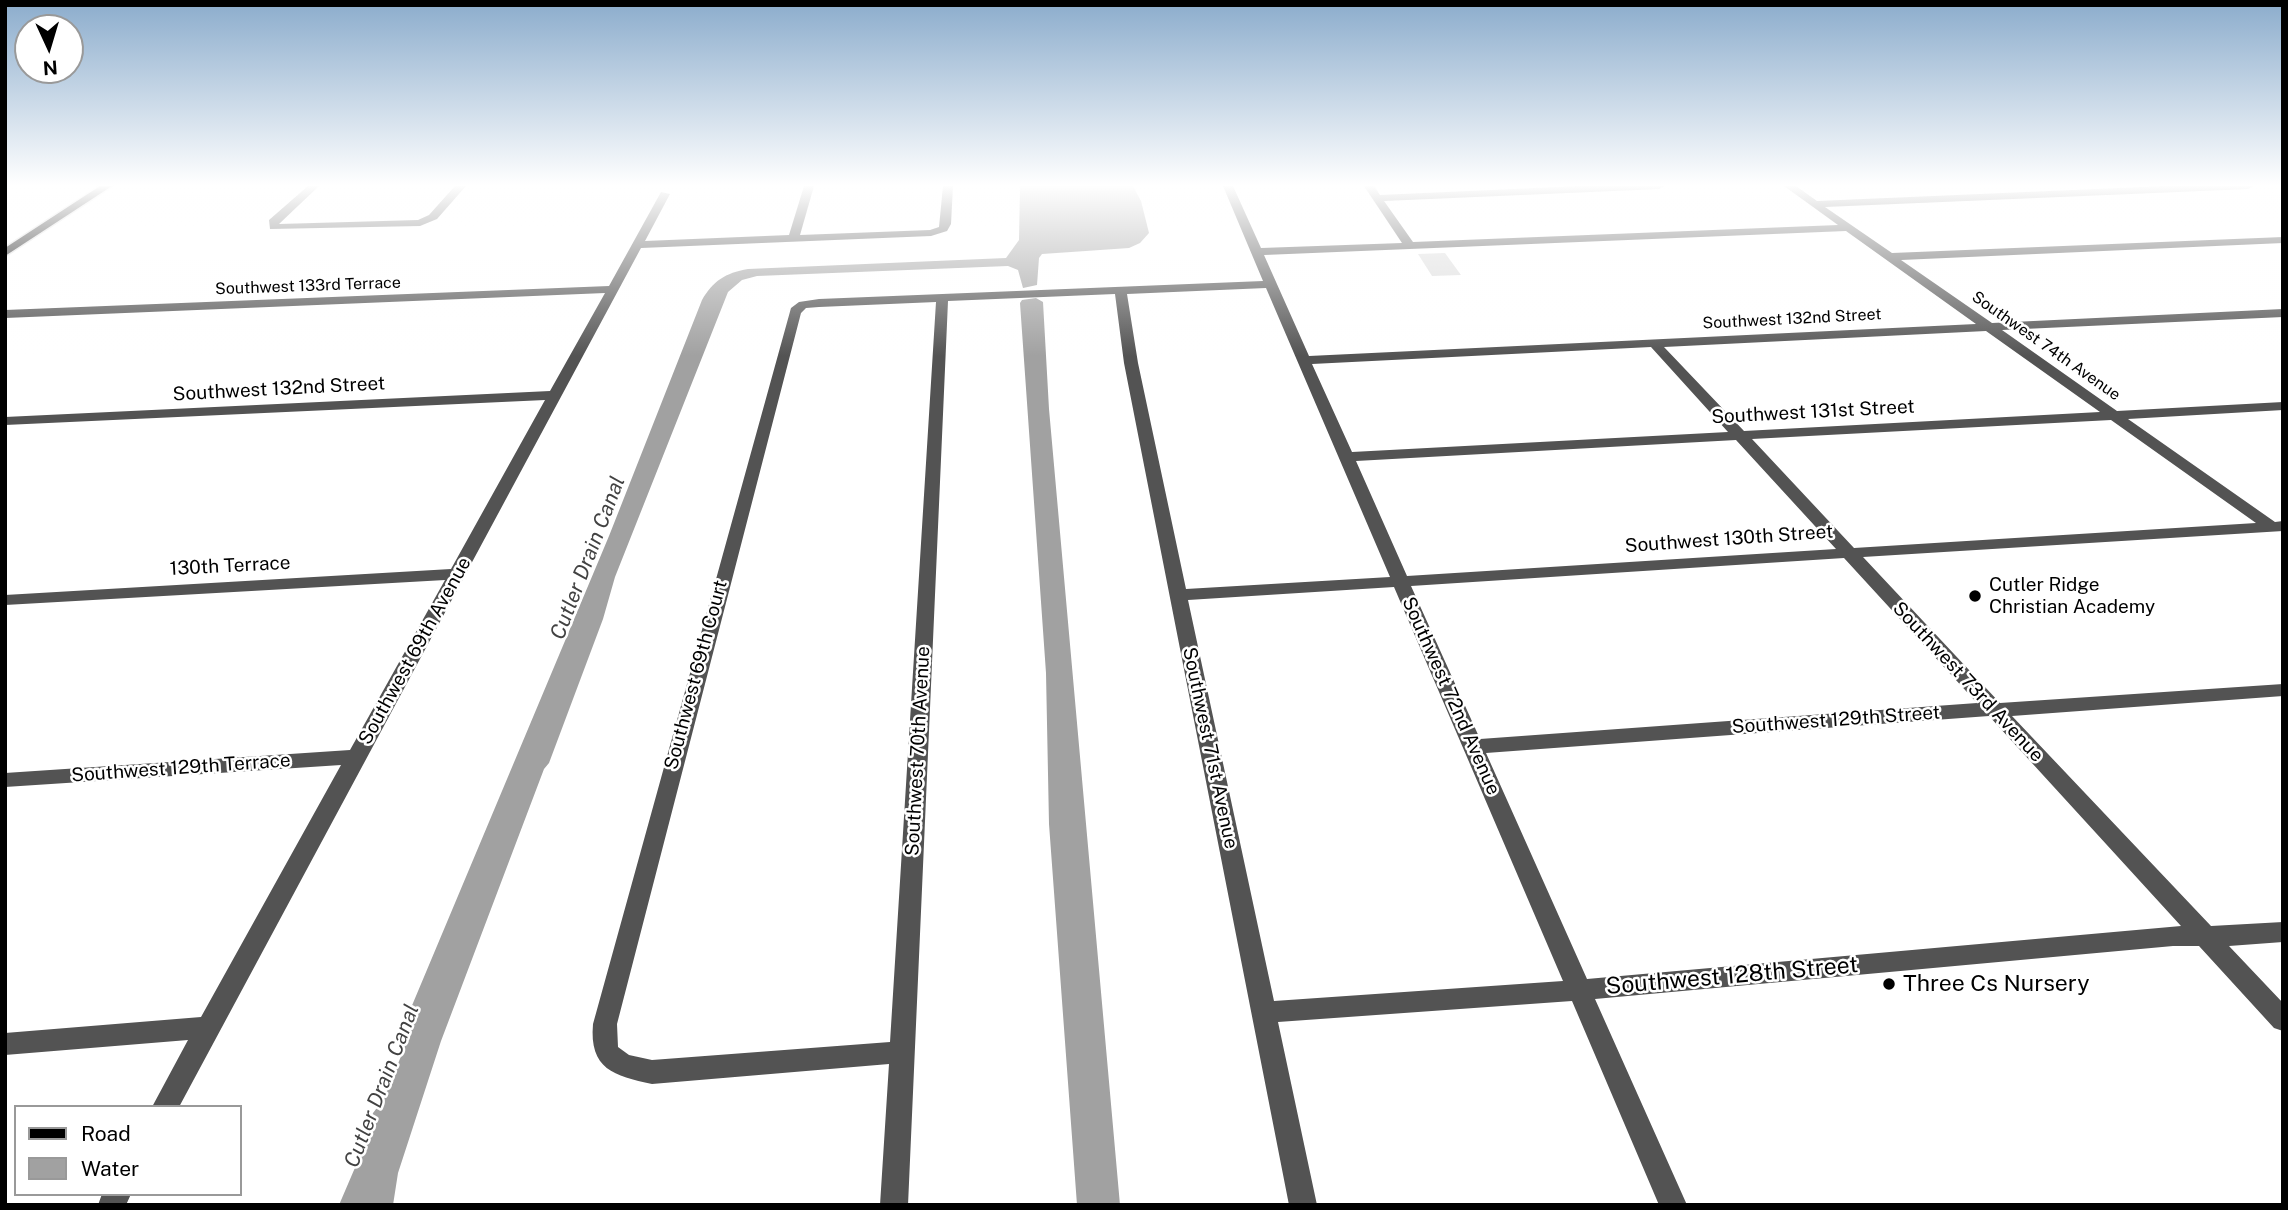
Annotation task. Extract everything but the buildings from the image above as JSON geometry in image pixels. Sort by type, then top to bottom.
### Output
[{"type":"main road","points":[[5,253],[21,242]]},
{"type":"street","points":[[635,245],[702,242]]},
{"type":"street","name":"Southwest 72nd Avenue","points":[[1253,242],[1673,1205]]},
{"type":"street","points":[[1408,242],[1410,246]]},
{"type":"street","points":[[1257,252],[1496,242]]},
{"type":"street","name":"Southwest 74th Avenue","points":[[1868,242],[2279,529]]},
{"type":"street","points":[[1889,257],[2226,242]]},
{"type":"street","name":"Southwest 69th Avenue","points":[[166,1105],[635,245]]},
{"type":"street","points":[[942,298],[1271,284]]},
{"type":"street","name":"Southwest 133rd Terrace","points":[[5,314],[611,289]]},
{"type":"street","name":"Southwest 71st Avenue","points":[[1120,290],[1131,363],[1303,1205]]},
{"type":"street","name":"Southwest 69th Court","points":[[902,1052],[673,1072],[635,1069],[617,1063],[607,1054],[604,1046],[605,1024],[793,314],[799,307],[807,304],[942,298]]},
{"type":"street","name":"Southwest 70th Avenue","points":[[894,1205],[942,298]]},
{"type":"street","name":"Southwest 132nd Street","points":[[1304,360],[2283,313]]},
{"type":"street","name":"Southwest 73rd Avenue","points":[[1654,343],[2283,1020]]},
{"type":"street","name":"Southwest 132nd Street","points":[[5,421],[554,395]]},
{"type":"street","name":"Southwest 131st Street","points":[[1346,457],[2283,406]]},
{"type":"street","name":"Southwest 130th Street","points":[[1178,595],[1848,552],[2279,529]]},
{"type":"street","name":"130th Terrace","points":[[5,600],[457,574]]},
{"type":"street","name":"Southwest 129th Street","points":[[1474,747],[2283,690]]},
{"type":"street","name":"Southwest 129th Terrace","points":[[5,780],[357,757]]},
{"type":"street","name":"Southwest 128th Street","points":[[1264,1012],[1578,990],[2173,936],[2283,932]]},
{"type":"street","points":[[5,1044],[209,1027]]},
{"type":"shaded area","points":[[1445,253],[1461,275],[1432,276],[1418,254]]},
{"type":"water","points":[[1017,242],[1140,242],[1129,248],[1042,254],[1039,258],[1037,285],[1023,288],[1018,270],[1008,266],[757,276],[742,280],[728,292],[615,577],[603,619],[549,763],[544,769],[441,1041],[398,1173],[393,1205],[339,1205],[360,1156],[373,1113],[383,1100],[404,1049],[408,1015],[609,536],[706,293],[720,279],[748,269],[1006,258]]},
{"type":"water","points":[[1036,298],[1043,302],[1049,409],[1120,1205],[1077,1205],[1049,824],[1046,673],[1020,303],[1022,300]]},
{"type":"place","name":"Cutler Ridge Christian Academy","points":[[1975,596]]},
{"type":"place","name":"Three Cs Nursery","points":[[1889,984]]},
{"type":"water label","name":"Cutler Drain Canal","points":[[588,558]]},
{"type":"water label","name":"Cutler Drain Canal","points":[[382,1086]]}]
